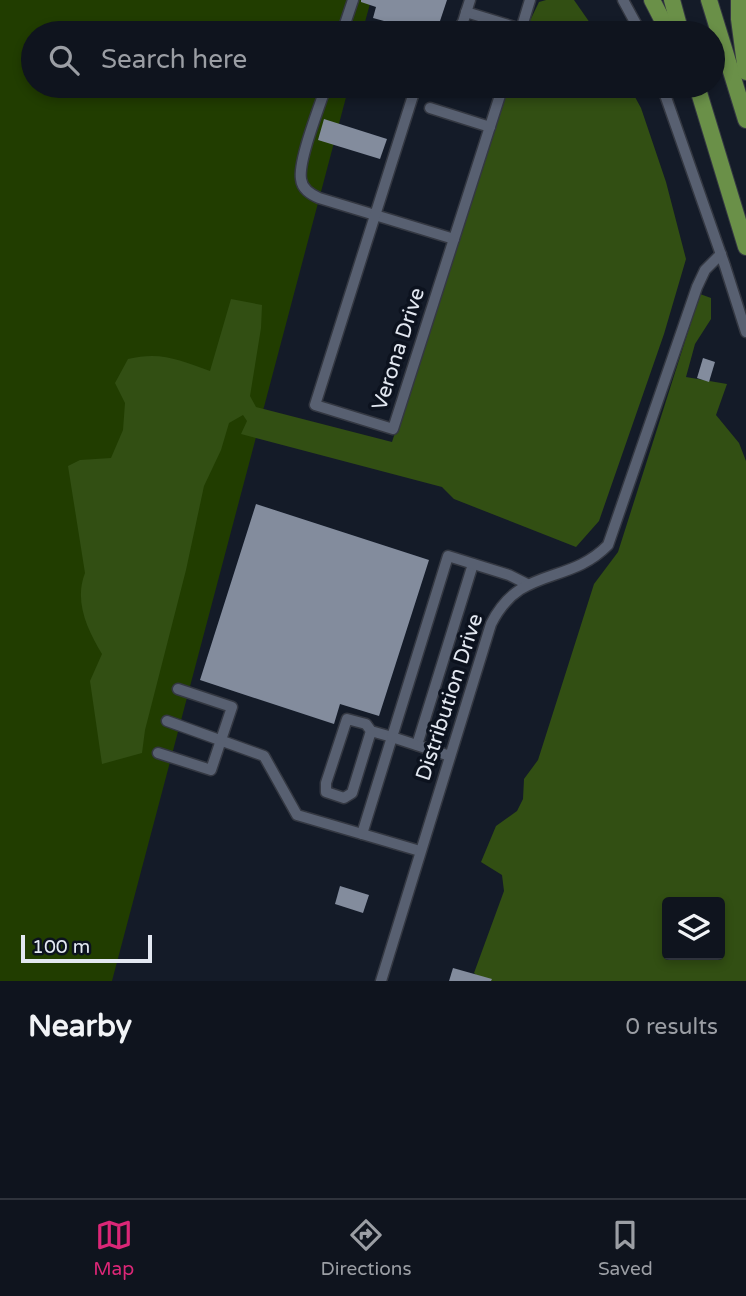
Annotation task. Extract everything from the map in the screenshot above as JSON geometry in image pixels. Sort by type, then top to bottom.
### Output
[{"type":"highway","points":[[652,0],[663,21]]},
{"type":"highway","points":[[672,0],[678,21]]},
{"type":"highway","points":[[709,0],[715,21]]},
{"type":"highway","points":[[739,0],[746,72]]},
{"type":"highway","points":[[725,52],[746,120]]},
{"type":"highway","points":[[696,98],[713,140]]},
{"type":"highway","points":[[701,98],[746,247]]},
{"type":"street","points":[[346,21],[353,0]]},
{"type":"street","points":[[462,21],[470,0]]},
{"type":"street","points":[[523,21],[530,0]]},
{"type":"street","points":[[623,0],[634,21]]},
{"type":"street","points":[[466,12],[492,21]]},
{"type":"street","points":[[322,98],[301,166],[301,182],[306,191],[314,196],[454,239]]},
{"type":"street","name":"Verona Drive","points":[[412,98],[315,405],[393,429],[499,98]]},
{"type":"street","points":[[666,98],[746,332]]},
{"type":"street","points":[[430,108],[490,127]]},
{"type":"street","name":"Distribution Drive","points":[[381,981],[491,624],[504,603],[527,584],[579,568],[592,561],[608,545],[697,287],[705,270],[721,254]]},
{"type":"street","points":[[362,834],[448,556],[509,575],[527,584]]},
{"type":"street","points":[[416,745],[473,564]]},
{"type":"street","points":[[158,753],[211,770],[232,707],[178,689]]},
{"type":"street","points":[[370,731],[352,793],[344,798],[326,792],[326,783],[347,719],[366,724],[370,731],[450,756]]},
{"type":"street","points":[[167,721],[264,756],[297,815],[420,851]]},
{"type":"green space","points":[[0,0],[371,0],[365,21],[21,21],[21,98],[346,98],[112,981],[0,981]]},
{"type":"green space","points":[[574,0],[589,21],[530,21],[539,2]]},
{"type":"green space","points":[[503,98],[636,98],[666,182],[686,259],[664,334],[599,521],[576,547],[454,499],[442,487],[241,434],[247,421],[243,415],[229,423],[221,450],[204,486],[186,570],[145,730],[142,753],[102,764],[90,681],[102,654],[87,625],[82,604],[85,573],[68,466],[80,460],[111,458],[123,430],[125,403],[115,383],[128,359],[160,356],[210,371],[231,299],[262,305],[250,396],[256,407],[392,442]]},
{"type":"green space","points":[[700,294],[711,298],[711,319],[695,344],[686,377],[727,384],[716,415],[739,443],[746,461],[746,981],[482,981],[474,973],[504,891],[502,875],[481,862],[496,826],[517,811],[523,799],[524,779],[538,760],[594,584],[618,552]]},
{"type":"building","points":[[447,0],[440,21],[384,21],[373,18],[376,7],[361,2]]},
{"type":"building","points":[[324,119],[387,139],[380,159],[318,140]]},
{"type":"building","points":[[703,358],[715,362],[709,382],[697,378]]},
{"type":"building","points":[[256,504],[429,560],[379,716],[340,704],[334,724],[200,680]]},
{"type":"building","points":[[340,886],[369,895],[363,913],[335,904]]},
{"type":"building","points":[[453,968],[492,979],[449,981]]}]
